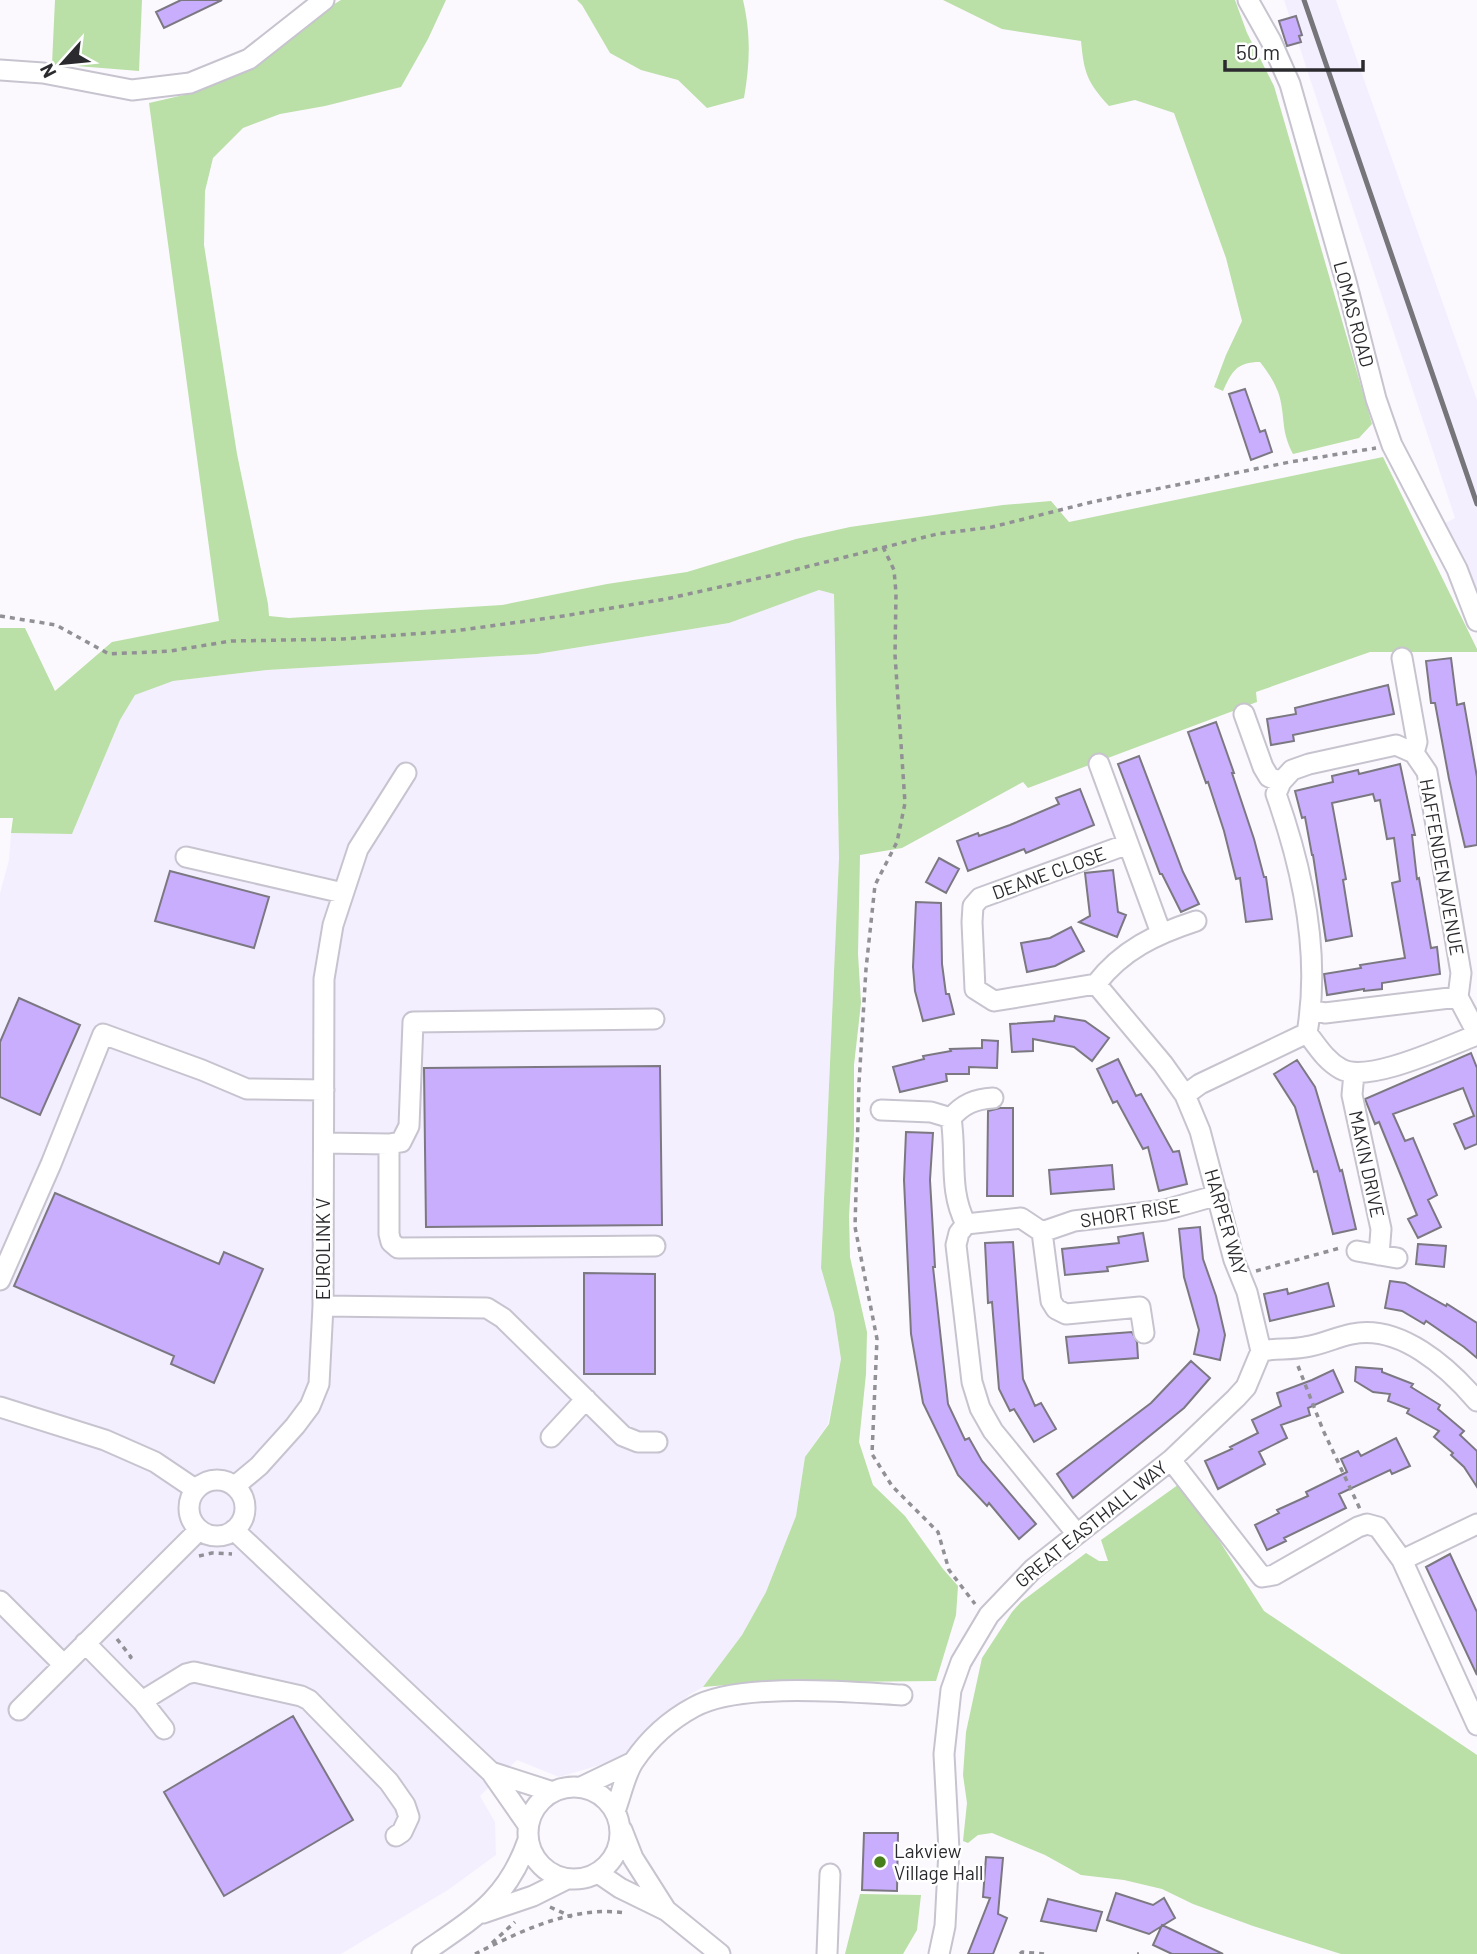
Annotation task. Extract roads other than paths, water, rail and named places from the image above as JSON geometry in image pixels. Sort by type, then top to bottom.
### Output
[{"type":"street","points":[[0,70],[43,73],[132,90],[190,83],[249,59],[324,0]]},
{"type":"street","name":"LOMAS ROAD","points":[[1248,0],[1272,41],[1290,84],[1376,399],[1392,446],[1457,569],[1477,621]]},
{"type":"street","name":"HAFFENDEN AVENUE","points":[[1402,658],[1417,743],[1414,753],[1427,772],[1461,973],[1458,997],[1477,1034]]},
{"type":"street","points":[[1244,714],[1263,767],[1269,777],[1281,782]]},
{"type":"street","points":[[1414,753],[1396,745],[1309,764],[1292,770],[1281,782],[1276,794],[1305,893],[1311,960],[1311,1010],[1307,1033],[1327,1060],[1354,1073],[1381,1070],[1477,1034]]},
{"type":"street","name":"DEANE CLOSE","points":[[1098,764],[1161,933]]},
{"type":"street","name":"EUROLINK V","points":[[235,1486],[259,1465],[310,1406],[319,1384],[323,1306],[324,979],[333,925],[358,849],[405,773]]},
{"type":"street","name":"DEANE CLOSE","points":[[1096,984],[1010,1000],[994,1001],[984,997],[975,989],[973,906],[980,898],[990,893],[1128,844]]},
{"type":"street","points":[[186,856],[343,893]]},
{"type":"street","points":[[1196,921],[1161,933],[1138,945],[1107,970],[1096,984],[1163,1064],[1185,1095],[1200,1084],[1307,1033]]},
{"type":"street","points":[[1311,1010],[1325,1013],[1458,997]]},
{"type":"street","points":[[324,1143],[401,1142],[409,1126],[413,1022],[654,1018]]},
{"type":"street","points":[[0,1280],[51,1164],[103,1034],[202,1070],[247,1090],[324,1090]]},
{"type":"street","name":"MAKIN DRIVE","points":[[1354,1073],[1352,1095],[1388,1256],[1357,1251]]},
{"type":"street","name":"HARPER WAY","points":[[1185,1095],[1200,1131],[1234,1260],[1247,1292],[1261,1351]]},
{"type":"street","points":[[966,1224],[955,1196],[951,1118],[958,1110],[977,1099],[993,1098]]},
{"type":"street","points":[[881,1110],[931,1112],[951,1118]]},
{"type":"street","points":[[389,1144],[389,1234],[391,1242],[398,1248],[655,1246]]},
{"type":"street","name":"SHORT RISE","points":[[1042,1232],[1074,1221],[1165,1210],[1218,1195]]},
{"type":"street","points":[[1077,1534],[993,1431],[980,1408],[970,1369],[956,1245],[959,1233],[966,1224],[1021,1218],[1042,1232],[1051,1301],[1056,1310],[1066,1314],[1140,1307],[1144,1333]]},
{"type":"street","points":[[323,1306],[487,1308],[502,1317],[629,1440],[657,1442]]},
{"type":"street","points":[[1261,1351],[1303,1348],[1353,1334],[1391,1336],[1424,1354],[1477,1401]]},
{"type":"street","name":"GREAT EASTHALL WAY","points":[[939,1954],[945,1926],[949,1850],[944,1754],[951,1690],[961,1662],[989,1615],[1032,1569],[1171,1460],[1246,1387],[1261,1351]]},
{"type":"street","points":[[551,1437],[586,1399]]},
{"type":"street","points":[[0,1407],[105,1440],[155,1462],[195,1489]]},
{"type":"street","points":[[1171,1460],[1262,1577],[1274,1574],[1367,1524],[1378,1527],[1402,1560],[1477,1725]]},
{"type":"street","points":[[219,1479],[235,1486],[242,1494],[244,1513],[241,1523],[234,1530],[216,1536],[199,1530],[189,1515],[188,1506],[195,1489],[210,1480],[219,1479]]},
{"type":"street","points":[[1402,1560],[1477,1524]]},
{"type":"street","points":[[19,1710],[199,1530]]},
{"type":"street","points":[[234,1530],[491,1772],[528,1832],[533,1853],[541,1866],[553,1874],[567,1879],[578,1879],[598,1873],[609,1864],[617,1852],[620,1839],[618,1818],[633,1762]]},
{"type":"street","points":[[0,1601],[64,1665]]},
{"type":"street","points":[[85,1643],[142,1701],[164,1729]]},
{"type":"street","points":[[142,1701],[186,1674],[194,1672],[309,1700],[400,1796],[408,1817],[402,1832],[396,1836]]},
{"type":"street","points":[[581,1787],[633,1762],[661,1729],[695,1706],[731,1695],[814,1691],[902,1695]]},
{"type":"street","points":[[491,1772],[553,1792]]},
{"type":"street","points":[[422,1954],[482,1913],[505,1887],[520,1864],[533,1811],[541,1800],[567,1787],[595,1791],[607,1800],[618,1818],[634,1858],[667,1911]]},
{"type":"street","points":[[598,1873],[620,1888],[667,1911],[720,1954]]},
{"type":"street","points":[[827,1954],[830,1874]]},
{"type":"street","points":[[482,1913],[533,1896],[567,1879]]},
{"type":"railway","points":[[1304,0],[1477,504]]},
{"type":"place","name":"Lakview Village Hall","points":[[880,1862]]}]
